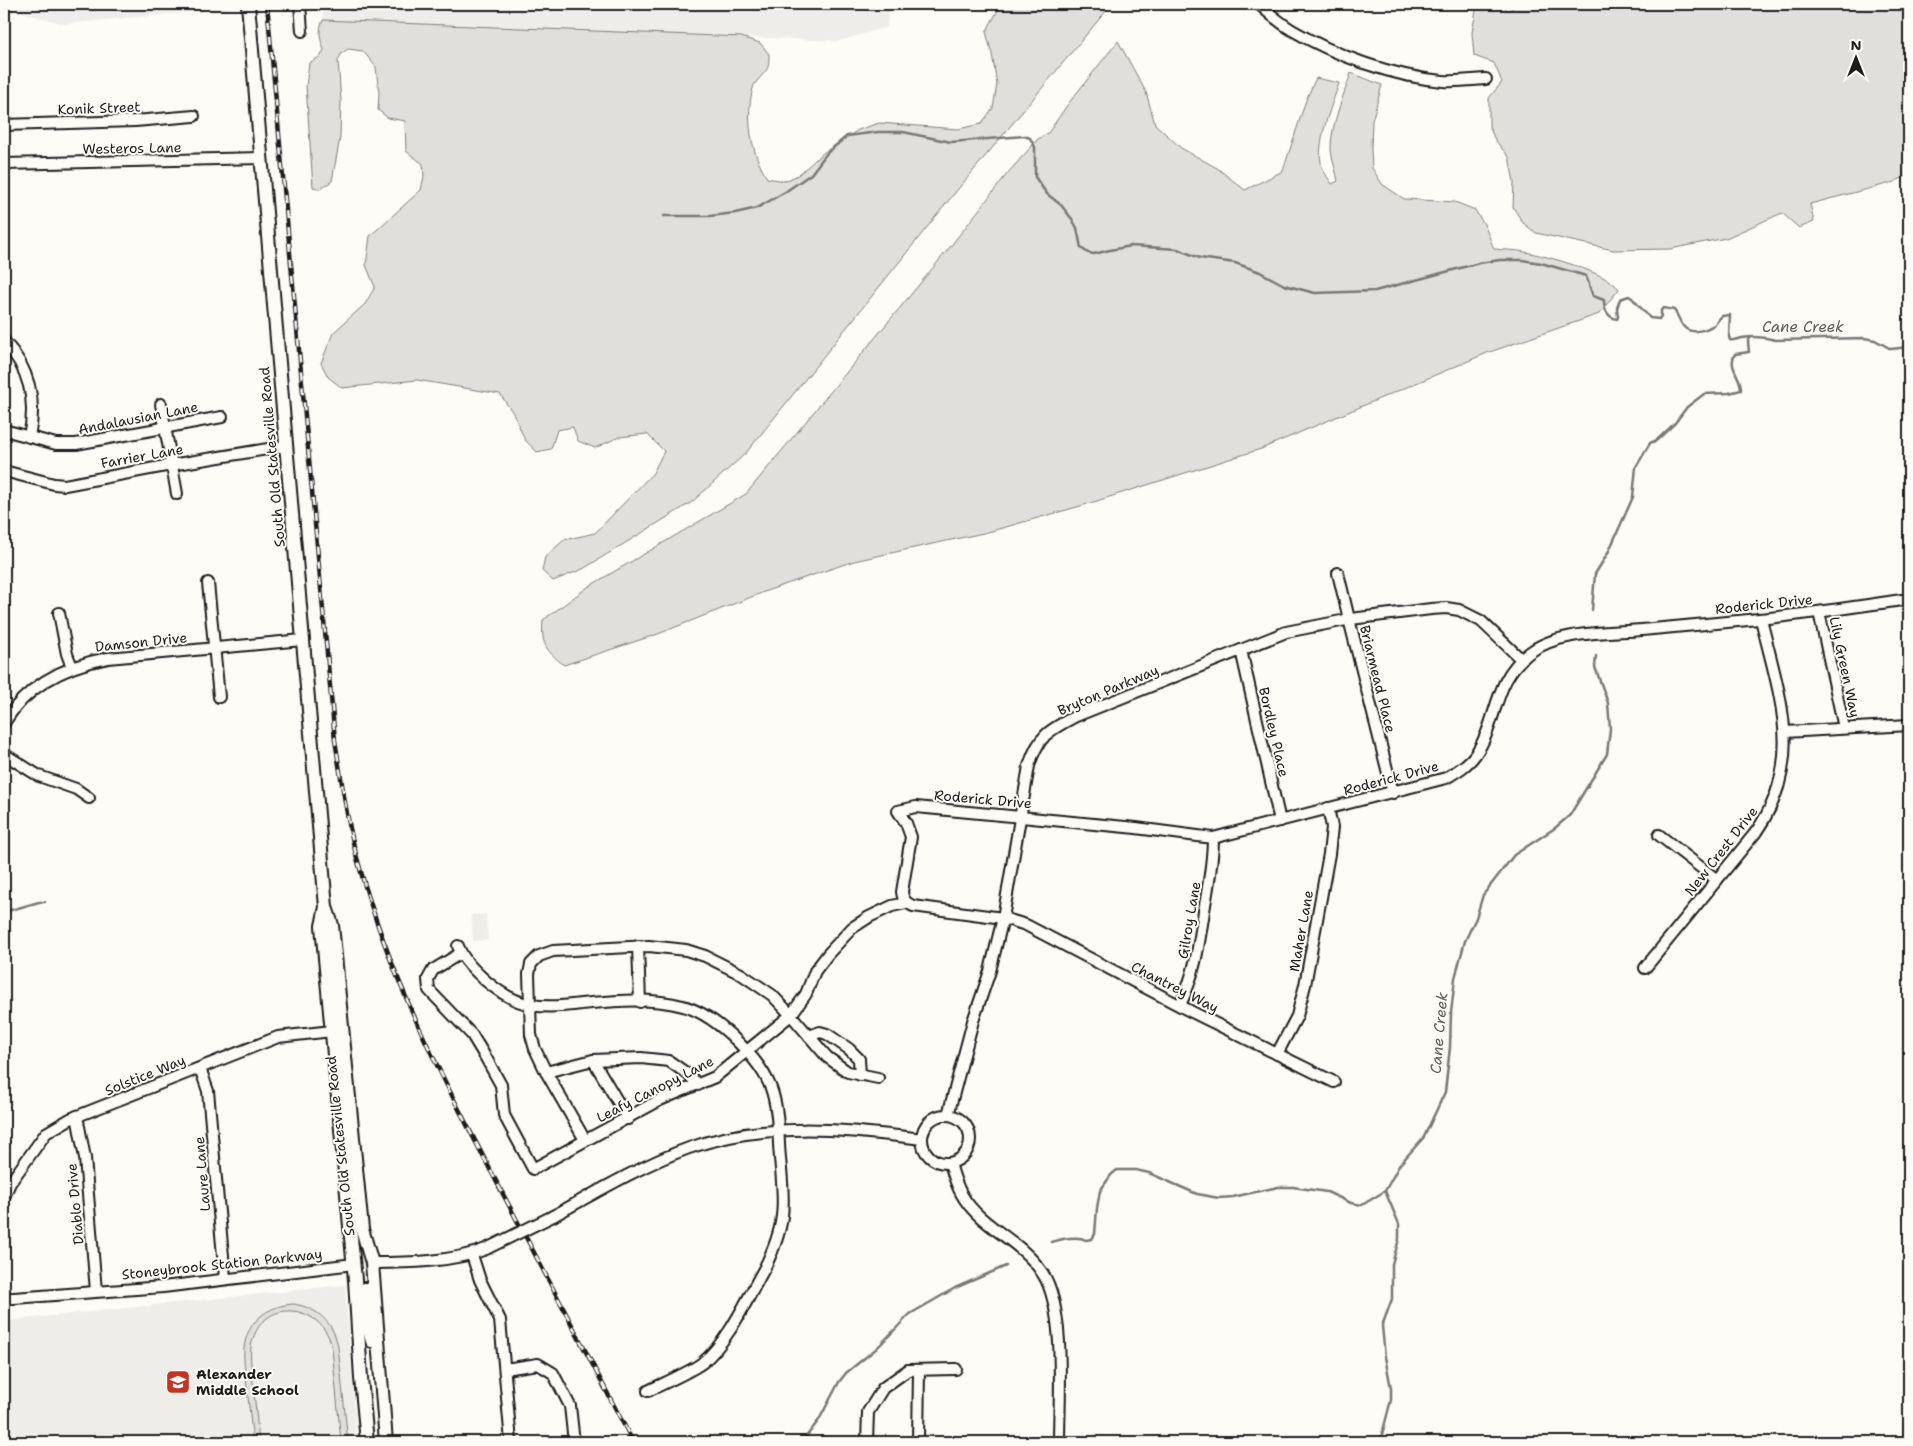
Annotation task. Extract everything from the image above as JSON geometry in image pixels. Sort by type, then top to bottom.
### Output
[{"type":"main road","name":"South Old Statesville Road","points":[[248,4],[326,907],[332,925],[362,1229],[372,1263],[386,1442]]},
{"type":"main road","name":"South Old Statesville Road","points":[[326,907],[322,926],[354,1264],[367,1442]]},
{"type":"main road","points":[[342,1153],[352,1189],[359,1252],[364,1260],[372,1263]]},
{"type":"main road","points":[[354,1264],[361,1270],[363,1276],[369,1333],[378,1349]]},
{"type":"street","points":[[300,4],[302,31]]},
{"type":"street","points":[[1259,4],[1291,29],[1346,55],[1404,76],[1446,81],[1486,79]]},
{"type":"street","name":"Konik Street","points":[[4,125],[135,121],[194,116]]},
{"type":"street","name":"Westeros Lane","points":[[4,164],[261,158]]},
{"type":"street","points":[[4,341],[20,363],[31,390],[33,418],[29,437]]},
{"type":"street","points":[[161,404],[177,494]]},
{"type":"street","name":"Andalausian Lane","points":[[4,430],[56,444],[76,444],[222,416]]},
{"type":"street","name":"Farrier Lane","points":[[4,471],[65,485],[286,446]]},
{"type":"street","name":"Briarmead Place","points":[[1338,573],[1393,793]]},
{"type":"street","points":[[208,583],[219,698]]},
{"type":"street","name":"Roderick Drive","points":[[906,903],[902,892],[911,837],[906,823],[898,811],[916,807],[1021,816],[1213,838],[1393,793],[1446,778],[1458,771],[1475,756],[1508,674],[1521,659],[1538,646],[1571,636],[1761,619],[1909,599]]},
{"type":"street","name":"Bryton Parkway","points":[[948,1115],[973,1021],[990,971],[1003,918],[1025,782],[1034,748],[1055,727],[1076,716],[1292,630],[1349,619],[1432,609],[1459,610],[1481,621],[1521,659]]},
{"type":"street","name":"Lily Green Way","points":[[1819,612],[1844,728]]},
{"type":"street","points":[[59,613],[67,654],[72,667]]},
{"type":"street","name":"New Crest Drive","points":[[1645,968],[1756,832],[1774,802],[1784,767],[1785,732],[1761,619]]},
{"type":"street","name":"Damson Drive","points":[[4,723],[16,706],[32,690],[53,675],[72,667],[108,658],[303,640]]},
{"type":"street","name":"Bordley Place","points":[[1240,650],[1280,821]]},
{"type":"street","points":[[1785,732],[1909,725]]},
{"type":"street","points":[[4,754],[39,776],[76,789],[89,798]]},
{"type":"street","name":"Maher Lane","points":[[1277,1054],[1297,1016],[1305,985],[1329,854],[1332,827],[1328,808]]},
{"type":"street","points":[[1659,835],[1717,880]]},
{"type":"street","name":"Gilroy Lane","points":[[1180,1005],[1190,986],[1195,966],[1213,861],[1213,838]]},
{"type":"street","name":"Chantrey Way","points":[[906,903],[913,906],[1003,918],[1026,925],[1334,1082]]},
{"type":"street","name":"Leafy Canopy Lane","points":[[531,1005],[515,1000],[500,992],[476,972],[459,949],[433,970],[428,979],[429,990],[472,1035],[501,1085],[504,1115],[533,1169],[660,1100],[698,1086],[715,1077],[748,1052],[791,1014],[806,994],[814,971],[852,928],[892,906],[906,903]]},
{"type":"street","points":[[638,946],[640,1002]]},
{"type":"street","points":[[585,1140],[546,1072],[535,1049],[531,1035],[529,974],[531,964],[538,956],[553,952],[649,946],[686,950],[705,956],[741,974],[772,995],[791,1014],[826,1057],[848,1072],[878,1078]]},
{"type":"street","points":[[531,1005],[552,1007],[626,1001],[684,1006],[703,1015],[730,1034],[761,1066],[774,1093],[779,1129],[782,1216],[772,1253],[728,1334],[702,1363],[648,1391]]},
{"type":"street","name":"Solstice Way","points":[[4,1197],[10,1183],[46,1133],[77,1116],[278,1037],[332,1032]]},
{"type":"street","points":[[809,1036],[820,1032],[848,1049],[858,1059],[860,1075]]},
{"type":"street","points":[[546,1072],[593,1060],[641,1058],[668,1062],[689,1075],[698,1086]]},
{"type":"street","points":[[593,1060],[628,1119]]},
{"type":"street","name":"Laure Lane","points":[[200,1068],[208,1091],[226,1278]]},
{"type":"street","points":[[948,1115],[962,1121],[970,1134],[968,1149],[964,1156],[950,1163],[935,1161],[929,1157],[924,1150],[922,1138],[924,1128],[928,1123],[934,1118],[948,1115]]},
{"type":"street","name":"Diablo Drive","points":[[77,1116],[85,1158],[96,1291]]},
{"type":"street","points":[[372,1263],[472,1255],[553,1216],[644,1168],[689,1148],[734,1136],[779,1129],[808,1128],[861,1131],[922,1138]]},
{"type":"street","points":[[950,1163],[962,1196],[991,1226],[1015,1242],[1033,1259],[1044,1275],[1051,1292],[1058,1322],[1059,1442]]},
{"type":"street","points":[[472,1255],[480,1280],[500,1320],[511,1442]]},
{"type":"street","name":"Stoneybrook Station Parkway","points":[[4,1298],[163,1287],[354,1264]]},
{"type":"street","points":[[505,1369],[538,1364],[553,1373],[570,1406],[574,1442]]},
{"type":"street","points":[[867,1442],[868,1412],[883,1388],[908,1370],[956,1369]]},
{"type":"street","points":[[918,1442],[919,1370]]},
{"type":"shaded area","points":[[4,4],[231,4],[232,8],[64,24],[4,7]]},
{"type":"shaded area","points":[[323,4],[889,4],[887,27],[839,41],[323,20]]},
{"type":"shaded area","points":[[998,4],[1104,4],[1106,11],[949,200],[746,453],[692,502],[583,569],[553,581],[542,571],[545,557],[564,540],[595,533],[653,473],[664,451],[647,434],[619,437],[595,448],[578,441],[573,427],[557,430],[551,449],[537,452],[525,440],[513,413],[500,394],[417,380],[342,388],[328,377],[321,363],[333,333],[365,304],[375,287],[366,265],[370,236],[421,190],[424,176],[423,164],[406,151],[405,121],[388,118],[378,110],[379,93],[376,67],[363,51],[348,49],[342,53],[338,60],[341,101],[340,138],[332,181],[320,189],[313,187],[306,86],[309,63],[321,56],[324,50],[320,35],[323,20],[741,37],[760,43],[769,54],[769,62],[767,69],[753,88],[750,123],[753,146],[767,178],[785,181],[798,175],[823,153],[858,130],[879,123],[958,129],[981,124],[993,108],[997,84],[986,32],[998,10]]},
{"type":"shaded area","points":[[1477,4],[1504,4],[1507,11],[1519,4],[1909,4],[1909,175],[1891,183],[1810,204],[1814,222],[1799,228],[1782,213],[1726,238],[1670,249],[1613,250],[1536,233],[1523,223],[1513,207],[1514,182],[1509,157],[1495,140],[1489,126],[1489,98],[1502,82],[1494,63],[1474,56],[1472,33]]},
{"type":"shaded area","points":[[1118,41],[1146,92],[1155,124],[1181,148],[1217,168],[1245,190],[1283,171],[1306,100],[1316,78],[1339,83],[1322,136],[1320,157],[1322,167],[1332,184],[1338,181],[1331,150],[1331,141],[1338,111],[1351,73],[1382,85],[1372,121],[1371,149],[1372,168],[1382,184],[1404,199],[1455,202],[1475,210],[1484,224],[1494,249],[1525,252],[1561,261],[1602,277],[1619,289],[1599,314],[1487,353],[1261,449],[1084,505],[988,532],[854,561],[769,590],[658,634],[564,665],[558,660],[548,650],[544,641],[543,620],[588,587],[746,494],[946,252],[1007,174],[1038,139],[1048,133],[1068,104]]},
{"type":"shaded area","points":[[486,914],[488,940],[473,941],[471,915]]},
{"type":"shaded area","name":"Alexander Middle School","points":[[345,1285],[357,1442],[4,1442],[4,1321]]},
{"type":"shaded area","points":[[294,1304],[310,1309],[324,1318],[336,1338],[348,1442],[341,1442],[332,1348],[327,1334],[318,1322],[307,1315],[294,1311],[270,1316],[260,1325],[253,1339],[251,1360],[259,1442],[253,1442],[244,1364],[246,1339],[254,1323],[260,1317],[276,1308]]},
{"type":"waterway","points":[[664,216],[710,216],[757,208],[811,174],[827,153],[847,136],[878,132],[903,132],[951,142],[1024,136],[1030,138],[1035,147],[1035,177],[1047,194],[1061,205],[1072,219],[1077,228],[1081,248],[1088,253],[1094,254],[1131,246],[1177,249],[1200,258],[1235,263],[1260,272],[1284,285],[1315,293],[1375,291],[1479,263],[1500,260],[1522,260],[1541,263],[1586,276],[1593,296],[1604,300],[1607,312],[1611,317],[1617,319],[1617,308],[1620,299],[1629,296],[1650,318],[1659,319],[1661,310],[1664,308],[1674,310],[1683,325],[1691,331],[1707,329],[1722,316],[1730,315],[1730,340],[1755,337],[1776,340],[1864,338],[1875,340],[1891,349],[1909,347]]},
{"type":"waterway","name":"Cane Creek","points":[[1592,610],[1595,574],[1608,553],[1633,497],[1636,467],[1650,443],[1657,440],[1675,423],[1687,407],[1704,394],[1729,393],[1741,390],[1733,359],[1735,354],[1749,352],[1748,342],[1750,338]]},
{"type":"waterway","name":"Cane Creek","points":[[1051,1242],[1074,1238],[1092,1239],[1095,1234],[1100,1191],[1111,1175],[1117,1170],[1136,1170],[1149,1173],[1197,1194],[1219,1198],[1233,1197],[1278,1187],[1293,1187],[1327,1192],[1351,1203],[1362,1205],[1385,1191],[1400,1164],[1424,1137],[1445,1092],[1455,978],[1465,941],[1476,918],[1483,895],[1514,855],[1555,828],[1570,815],[1607,754],[1610,729],[1608,703],[1595,667],[1596,656]]},
{"type":"waterway","points":[[4,912],[45,902]]},
{"type":"waterway","name":"Cane Creek","points":[[1380,1442],[1391,1400],[1382,1326],[1392,1299],[1392,1264],[1399,1239],[1399,1224],[1385,1191]]},
{"type":"waterway","points":[[802,1442],[819,1420],[839,1382],[846,1373],[877,1348],[910,1314],[955,1288],[1006,1266]]},
{"type":"railway","points":[[267,4],[335,740],[355,850],[387,951],[422,1035],[462,1116],[633,1442]]},
{"type":"railway","points":[[602,4],[655,6]]},
{"type":"place","name":"Alexander Middle School","points":[[178,1382]]}]
